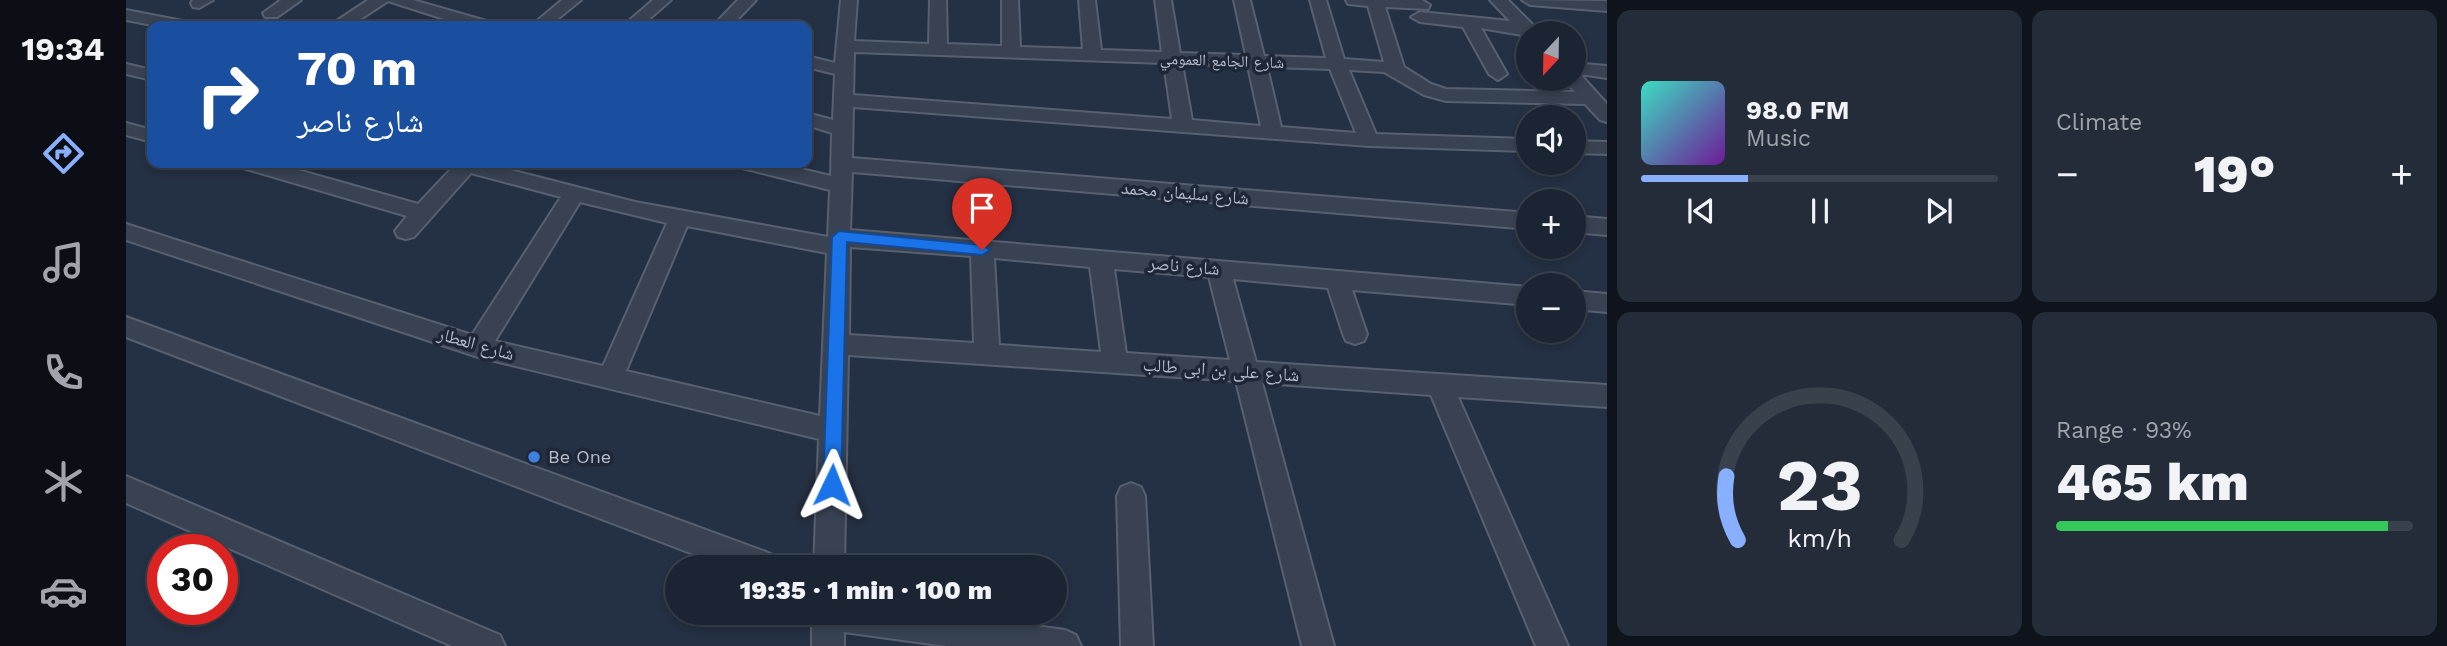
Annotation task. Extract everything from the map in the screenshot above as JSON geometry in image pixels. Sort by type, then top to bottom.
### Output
[{"type":"street","points":[[271,13],[293,0]]},
{"type":"street","points":[[346,21],[380,0]]},
{"type":"street","points":[[395,0],[467,21]]},
{"type":"street","points":[[637,21],[663,0]]},
{"type":"street","points":[[726,21],[748,0]]},
{"type":"street","points":[[829,555],[844,71],[849,0]]},
{"type":"street","points":[[937,0],[939,50]]},
{"type":"street","points":[[1010,0],[1011,52]]},
{"type":"street","points":[[1087,0],[1093,56]]},
{"type":"street","points":[[1163,0],[1183,127]]},
{"type":"street","points":[[1242,0],[1273,133]]},
{"type":"street","points":[[1318,0],[1337,64],[1369,140]]},
{"type":"street","points":[[1354,0],[1516,29]]},
{"type":"street","points":[[1498,0],[1520,21]]},
{"type":"street","points":[[1530,0],[1607,6]]},
{"type":"street","points":[[545,21],[569,1]]},
{"type":"street","points":[[1375,2],[1396,71]]},
{"type":"street","points":[[126,15],[157,21]]},
{"type":"street","points":[[1469,22],[1497,74]]},
{"type":"street","name":"شارع الجامع العمومي","points":[[845,46],[1386,67],[1428,92],[1446,95],[1592,98]]},
{"type":"street","points":[[812,62],[844,71]]},
{"type":"street","points":[[126,69],[147,74]]},
{"type":"street","points":[[1586,70],[1607,72]]},
{"type":"street","points":[[1585,91],[1607,116]]},
{"type":"street","points":[[843,100],[1369,140],[1516,145]]},
{"type":"street","points":[[812,120],[842,129]]},
{"type":"street","points":[[126,129],[147,135]]},
{"type":"street","points":[[1586,147],[1607,148]]},
{"type":"street","points":[[267,168],[423,214]]},
{"type":"street","points":[[406,231],[460,168]]},
{"type":"street","name":"شارع ناصر","points":[[478,168],[574,194],[680,218],[839,242],[982,250],[1516,295]]},
{"type":"street","name":"شارع سليمان محمد","points":[[788,168],[841,175],[1516,219]]},
{"type":"street","points":[[478,347],[574,194]]},
{"type":"street","points":[[610,378],[680,218]]},
{"type":"street","points":[[1586,225],[1607,227]]},
{"type":"street","name":"شارع العطار","points":[[126,232],[478,347],[834,431]]},
{"type":"street","points":[[982,250],[987,354]]},
{"type":"street","points":[[1101,260],[1115,362]]},
{"type":"street","points":[[1219,269],[1318,646]]},
{"type":"street","points":[[1337,280],[1355,334]]},
{"type":"street","points":[[1586,301],[1607,303]]},
{"type":"street","points":[[126,327],[734,555]]},
{"type":"street","name":"شارع على بن ابى طالب","points":[[836,344],[1607,396]]},
{"type":"street","points":[[1440,386],[1552,646]]},
{"type":"street","points":[[126,489],[489,646]]},
{"type":"street","points":[[1131,496],[1137,646]]},
{"type":"street","points":[[828,625],[828,646]]},
{"type":"street","points":[[914,625],[1065,646]]},
{"type":"place","name":"Be One","points":[[534,457]]},
{"type":"route","points":[[832,485],[839,237],[982,250]]}]
